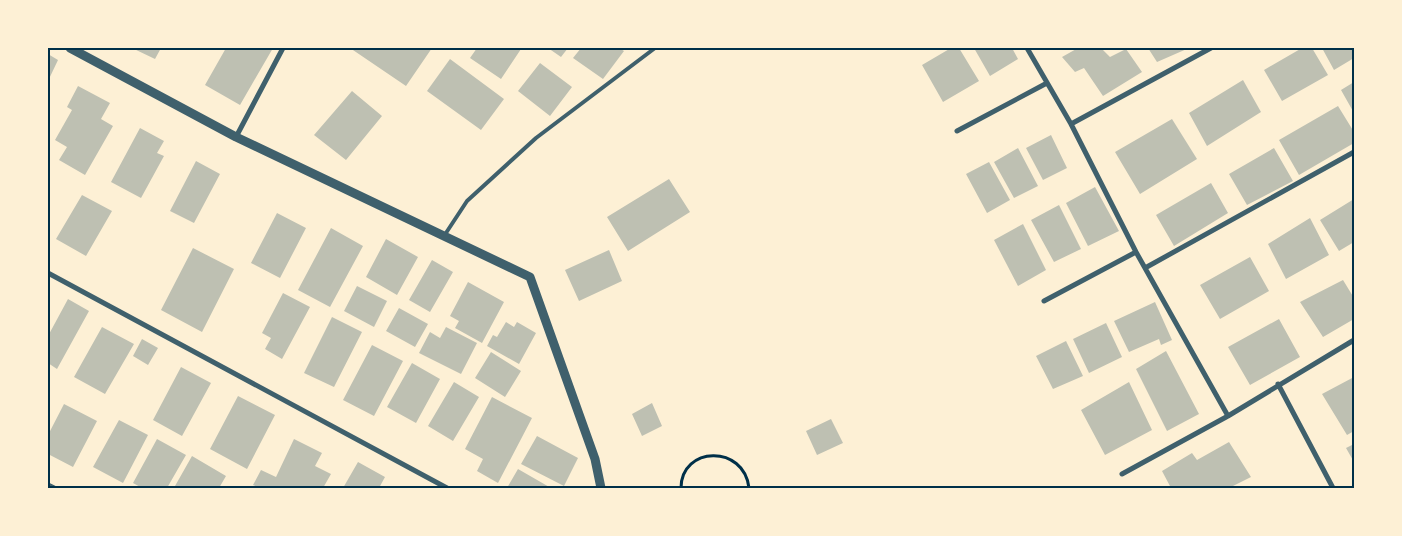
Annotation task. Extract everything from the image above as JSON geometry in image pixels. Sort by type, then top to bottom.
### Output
[{"type":"street","points":[[70,48],[236,138],[530,276],[595,459],[601,488]]},
{"type":"street","points":[[236,138],[283,48]]},
{"type":"street","points":[[1027,48],[1071,124],[1136,252],[1228,416]]},
{"type":"street","points":[[1071,124],[1211,48]]},
{"type":"street","points":[[957,131],[1047,82]]},
{"type":"street","points":[[1145,268],[1354,152]]},
{"type":"street","points":[[1044,301],[1136,252]]},
{"type":"street","points":[[48,273],[447,488]]},
{"type":"street","points":[[1122,474],[1228,416],[1278,384],[1354,340]]},
{"type":"street","points":[[1278,384],[1333,488]]},
{"type":"street","points":[[48,485],[54,488]]},
{"type":"lane","points":[[444,236],[467,201],[536,138],[656,48]]},
{"type":"path","points":[[681,488],[685,473],[692,464],[701,458],[712,455],[723,456],[738,464],[747,477],[749,488]]},
{"type":"building","points":[[132,48],[161,48],[155,59]]},
{"type":"building","points":[[226,48],[273,48],[240,105],[205,85]]},
{"type":"building","points":[[350,48],[432,48],[406,86]]},
{"type":"building","points":[[477,48],[521,49],[501,79],[470,58]]},
{"type":"building","points":[[548,48],[568,48],[561,57]]},
{"type":"building","points":[[581,48],[619,48],[624,51],[603,79],[573,58]]},
{"type":"building","points":[[951,48],[959,48],[979,81],[943,102],[922,65]]},
{"type":"building","points":[[974,48],[1012,48],[1018,59],[990,76]]},
{"type":"building","points":[[1078,48],[1101,48],[1110,57],[1126,49],[1142,72],[1103,96],[1084,68],[1075,72],[1062,57]]},
{"type":"building","points":[[1148,48],[1189,48],[1157,62]]},
{"type":"building","points":[[1302,48],[1312,48],[1328,75],[1282,101],[1264,70]]},
{"type":"building","points":[[1322,48],[1354,48],[1354,58],[1334,70]]},
{"type":"building","points":[[48,54],[58,60],[48,81]]},
{"type":"building","points":[[450,59],[504,99],[481,130],[427,91]]},
{"type":"building","points":[[540,63],[572,87],[550,116],[518,91]]},
{"type":"building","points":[[1243,80],[1261,112],[1207,146],[1189,113]]},
{"type":"building","points":[[1354,82],[1354,113],[1341,90]]},
{"type":"building","points":[[78,86],[110,103],[101,119],[113,126],[85,175],[59,160],[67,147],[55,140],[72,110],[67,107]]},
{"type":"building","points":[[352,91],[382,116],[346,160],[314,135]]},
{"type":"building","points":[[1338,106],[1354,132],[1354,143],[1299,175],[1279,140]]},
{"type":"building","points":[[1172,119],[1197,159],[1140,194],[1115,152]]},
{"type":"building","points":[[140,128],[164,141],[157,153],[164,156],[141,198],[111,182]]},
{"type":"building","points":[[1051,135],[1067,168],[1043,180],[1026,148]]},
{"type":"building","points":[[1018,148],[1038,186],[1014,198],[994,162]]},
{"type":"building","points":[[1274,148],[1293,181],[1247,205],[1229,174]]},
{"type":"building","points":[[196,161],[220,174],[194,223],[170,211]]},
{"type":"building","points":[[989,162],[1010,200],[987,213],[966,174]]},
{"type":"building","points":[[669,179],[690,212],[628,251],[607,217]]},
{"type":"building","points":[[1211,183],[1228,213],[1174,246],[1156,215]]},
{"type":"building","points":[[1095,187],[1119,231],[1088,246],[1066,203]]},
{"type":"building","points":[[82,195],[112,211],[86,256],[56,239]]},
{"type":"building","points":[[1354,199],[1354,242],[1339,251],[1320,220]]},
{"type":"building","points":[[1059,205],[1081,249],[1054,262],[1031,220]]},
{"type":"building","points":[[277,213],[306,228],[280,278],[251,263]]},
{"type":"building","points":[[1310,218],[1329,255],[1286,279],[1268,244]]},
{"type":"building","points":[[1023,224],[1046,270],[1018,286],[994,240]]},
{"type":"building","points":[[331,228],[363,246],[330,307],[298,290]]},
{"type":"building","points":[[386,239],[418,257],[397,295],[366,277]]},
{"type":"building","points":[[193,248],[234,269],[202,332],[161,310]]},
{"type":"building","points":[[609,250],[622,281],[579,301],[565,270]]},
{"type":"building","points":[[1250,257],[1269,291],[1220,319],[1200,285]]},
{"type":"building","points":[[432,260],[453,272],[430,312],[409,300]]},
{"type":"building","points":[[1343,280],[1354,298],[1354,319],[1323,337],[1300,302]]},
{"type":"building","points":[[468,282],[504,302],[482,343],[455,328],[459,321],[450,316]]},
{"type":"building","points":[[357,286],[387,301],[374,327],[344,311]]},
{"type":"building","points":[[283,293],[310,307],[282,359],[265,349],[271,338],[262,333]]},
{"type":"building","points":[[68,299],[89,311],[57,369],[48,363],[48,336]]},
{"type":"building","points":[[1155,302],[1172,340],[1161,345],[1159,339],[1129,352],[1114,321]]},
{"type":"building","points":[[399,308],[428,324],[415,347],[386,331]]},
{"type":"building","points":[[332,317],[362,332],[334,387],[304,373]]},
{"type":"building","points":[[1279,319],[1300,357],[1250,385],[1228,347]]},
{"type":"building","points":[[506,322],[514,327],[517,322],[536,333],[519,364],[487,346],[493,335],[497,337]]},
{"type":"building","points":[[1106,323],[1122,357],[1089,373],[1073,339]]},
{"type":"building","points":[[102,327],[134,344],[105,394],[74,377]]},
{"type":"building","points":[[446,327],[477,343],[461,374],[419,353],[430,332],[440,338]]},
{"type":"building","points":[[142,339],[158,348],[148,365],[133,356]]},
{"type":"building","points":[[1066,341],[1083,376],[1053,389],[1036,356]]},
{"type":"building","points":[[372,345],[403,361],[374,416],[343,400]]},
{"type":"building","points":[[1166,351],[1199,414],[1167,431],[1136,369]]},
{"type":"building","points":[[491,352],[521,371],[505,397],[475,378]]},
{"type":"building","points":[[412,363],[440,379],[416,423],[387,407]]},
{"type":"building","points":[[181,367],[211,383],[182,436],[153,420]]},
{"type":"building","points":[[1354,377],[1354,431],[1347,435],[1322,394]]},
{"type":"building","points":[[454,382],[479,397],[453,441],[428,426]]},
{"type":"building","points":[[1129,382],[1152,430],[1105,455],[1081,410]]},
{"type":"building","points":[[238,396],[275,415],[247,469],[210,449]]},
{"type":"building","points":[[492,397],[532,418],[498,483],[477,471],[483,459],[465,449]]},
{"type":"building","points":[[652,403],[662,426],[642,436],[632,414]]},
{"type":"building","points":[[64,404],[97,421],[73,467],[48,454],[48,435]]},
{"type":"building","points":[[831,419],[843,443],[817,455],[806,431]]},
{"type":"building","points":[[119,420],[148,435],[123,483],[93,467]]},
{"type":"building","points":[[537,436],[578,458],[564,486],[521,464]]},
{"type":"building","points":[[157,439],[186,455],[167,488],[142,488],[133,483]]},
{"type":"building","points":[[294,439],[322,453],[315,466],[331,474],[323,488],[261,488],[253,485],[261,470],[276,477]]},
{"type":"building","points":[[1229,442],[1251,477],[1229,488],[1171,488],[1162,471],[1192,453],[1197,460]]},
{"type":"building","points":[[1354,444],[1354,462],[1346,448]]},
{"type":"building","points":[[192,456],[226,476],[219,488],[180,488],[175,486]]},
{"type":"building","points":[[358,462],[385,477],[379,488],[343,488]]},
{"type":"building","points":[[518,469],[551,488],[507,488]]}]
